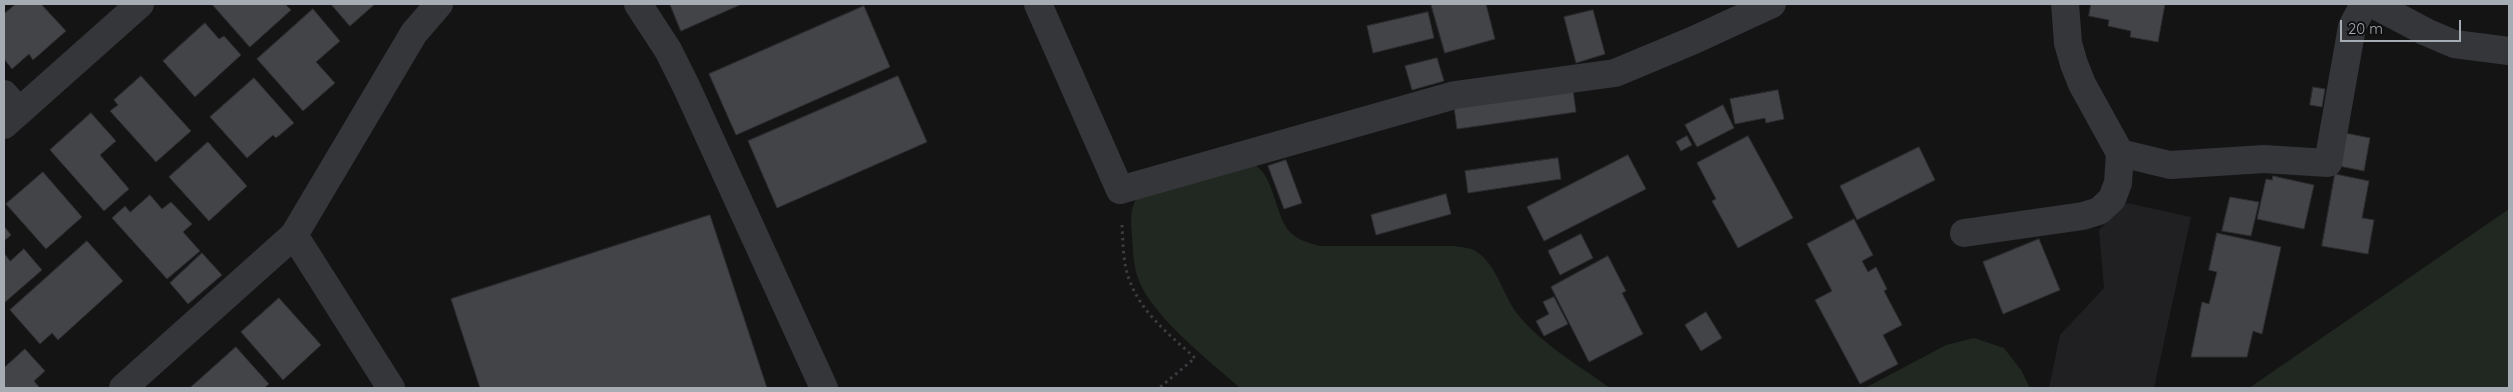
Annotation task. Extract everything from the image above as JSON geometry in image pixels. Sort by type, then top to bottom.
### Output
[{"type":"street","points":[[9,110],[140,4]]},
{"type":"street","points":[[123,388],[294,235],[414,33],[439,4]]},
{"type":"street","points":[[638,4],[668,50],[686,86],[824,388]]},
{"type":"street","points":[[1038,4],[1120,190],[1455,95],[1615,73],[1694,40],[1772,4]]},
{"type":"street","points":[[1964,233],[2083,216],[2099,211],[2112,199],[2118,183],[2120,153],[2082,84],[2074,64],[2068,43],[2065,4]]},
{"type":"street","points":[[2120,153],[2170,165],[2264,159],[2328,162],[2352,27],[2364,4]]},
{"type":"street","points":[[2373,4],[2426,32],[2454,44],[2509,51]]},
{"type":"street","points":[[294,235],[391,388]]},
{"type":"path","points":[[1120,190],[1124,253],[1128,278],[1153,319],[1195,358],[1159,388]]},
{"type":"shaded area","points":[[1252,164],[1265,175],[1280,214],[1289,231],[1303,241],[1320,246],[1455,246],[1475,251],[1490,265],[1513,308],[1529,327],[1550,346],[1610,388],[1240,388],[1181,336],[1154,306],[1137,275],[1133,256],[1131,215],[1138,196]]},
{"type":"shaded area","points":[[2127,203],[2191,217],[2154,388],[2049,388],[2060,335],[2104,288],[2099,230]]},
{"type":"shaded area","points":[[2509,209],[2509,388],[2249,388]]},
{"type":"shaded area","points":[[1974,338],[2004,348],[2021,370],[2030,388],[1865,388],[1946,345]]},
{"type":"building","points":[[16,4],[41,4],[66,31],[33,60],[29,54],[12,69],[4,59],[4,14]]},
{"type":"building","points":[[212,4],[285,4],[291,10],[250,47]]},
{"type":"building","points":[[331,4],[375,4],[350,26]]},
{"type":"building","points":[[670,4],[742,4],[681,31]]},
{"type":"building","points":[[1431,4],[1486,4],[1495,39],[1445,53]]},
{"type":"building","points":[[2091,4],[2165,4],[2158,42],[2130,37],[2131,31],[2108,26],[2109,20],[2089,16]]},
{"type":"building","points":[[864,6],[890,67],[736,135],[709,74]]},
{"type":"building","points":[[313,9],[340,41],[316,62],[335,83],[303,111],[257,59]]},
{"type":"building","points":[[1593,10],[1605,54],[1576,63],[1564,17]]},
{"type":"building","points":[[1428,12],[1434,38],[1373,53],[1367,26]]},
{"type":"building","points":[[205,23],[219,39],[224,36],[241,55],[195,97],[163,61]]},
{"type":"building","points":[[1437,58],[1444,81],[1412,90],[1405,66]]},
{"type":"building","points":[[141,76],[191,131],[156,162],[110,111],[118,105],[114,100]]},
{"type":"building","points":[[898,76],[927,142],[777,208],[748,141]]},
{"type":"building","points":[[254,78],[294,123],[276,138],[273,135],[247,158],[210,117]]},
{"type":"building","points":[[2313,87],[2325,89],[2322,107],[2310,105]]},
{"type":"building","points":[[1573,90],[1576,112],[1457,129],[1454,107]]},
{"type":"building","points":[[1778,90],[1784,119],[1766,123],[1765,118],[1735,124],[1730,99]]},
{"type":"building","points":[[1723,105],[1734,128],[1697,147],[1685,125]]},
{"type":"building","points":[[91,113],[116,141],[100,155],[129,189],[104,211],[50,150]]},
{"type":"building","points":[[2345,133],[2370,138],[2364,171],[2339,166]]},
{"type":"building","points":[[1687,136],[1692,145],[1681,151],[1676,142]]},
{"type":"building","points":[[1748,136],[1793,218],[1738,248],[1712,201],[1716,199],[1697,163]]},
{"type":"building","points":[[208,142],[247,186],[209,221],[169,177]]},
{"type":"building","points":[[1919,147],[1935,180],[1857,220],[1840,186]]},
{"type":"building","points":[[1628,155],[1646,189],[1544,241],[1527,207]]},
{"type":"building","points":[[1558,158],[1561,179],[1468,193],[1465,171]]},
{"type":"building","points":[[1286,160],[1302,203],[1284,209],[1268,166]]},
{"type":"building","points":[[43,172],[82,217],[46,249],[6,204]]},
{"type":"building","points":[[2335,174],[2369,181],[2362,218],[2374,220],[2368,254],[2322,246]]},
{"type":"building","points":[[2273,176],[2314,185],[2304,229],[2257,219],[2266,179],[2272,180]]},
{"type":"building","points":[[1446,194],[1451,214],[1376,235],[1371,215]]},
{"type":"building","points":[[150,195],[162,209],[171,202],[192,224],[183,232],[200,251],[167,279],[112,218],[125,206],[130,212]]},
{"type":"building","points":[[2230,197],[2259,202],[2251,236],[2222,231]]},
{"type":"building","points":[[710,215],[767,388],[480,388],[451,299]]},
{"type":"building","points":[[1854,219],[1873,255],[1862,261],[1868,272],[1876,267],[1887,289],[1884,291],[1902,325],[1883,335],[1898,364],[1860,384],[1815,300],[1832,291],[1807,244]]},
{"type":"building","points":[[4,226],[11,235],[4,241]]},
{"type":"building","points":[[2217,233],[2281,247],[2262,334],[2253,331],[2247,357],[2191,357],[2202,302],[2209,304],[2217,272],[2209,270]]},
{"type":"building","points":[[1581,234],[1593,258],[1560,275],[1548,251]]},
{"type":"building","points":[[2039,239],[2060,290],[2003,314],[1983,262]]},
{"type":"building","points":[[87,241],[123,281],[58,340],[52,333],[40,344],[10,310]]},
{"type":"building","points":[[24,249],[42,270],[4,303],[4,253],[10,261]]},
{"type":"building","points":[[202,253],[222,275],[188,304],[170,283]]},
{"type":"building","points":[[1608,256],[1626,291],[1622,293],[1643,334],[1589,362],[1551,287]]},
{"type":"building","points":[[1554,297],[1568,324],[1544,336],[1536,321],[1549,314],[1543,302]]},
{"type":"building","points":[[279,298],[321,345],[283,380],[241,332]]},
{"type":"building","points":[[1706,312],[1722,338],[1701,351],[1685,325]]},
{"type":"building","points":[[236,347],[269,384],[264,388],[190,388]]},
{"type":"building","points":[[25,349],[45,371],[34,381],[40,388],[4,388],[4,368]]}]
